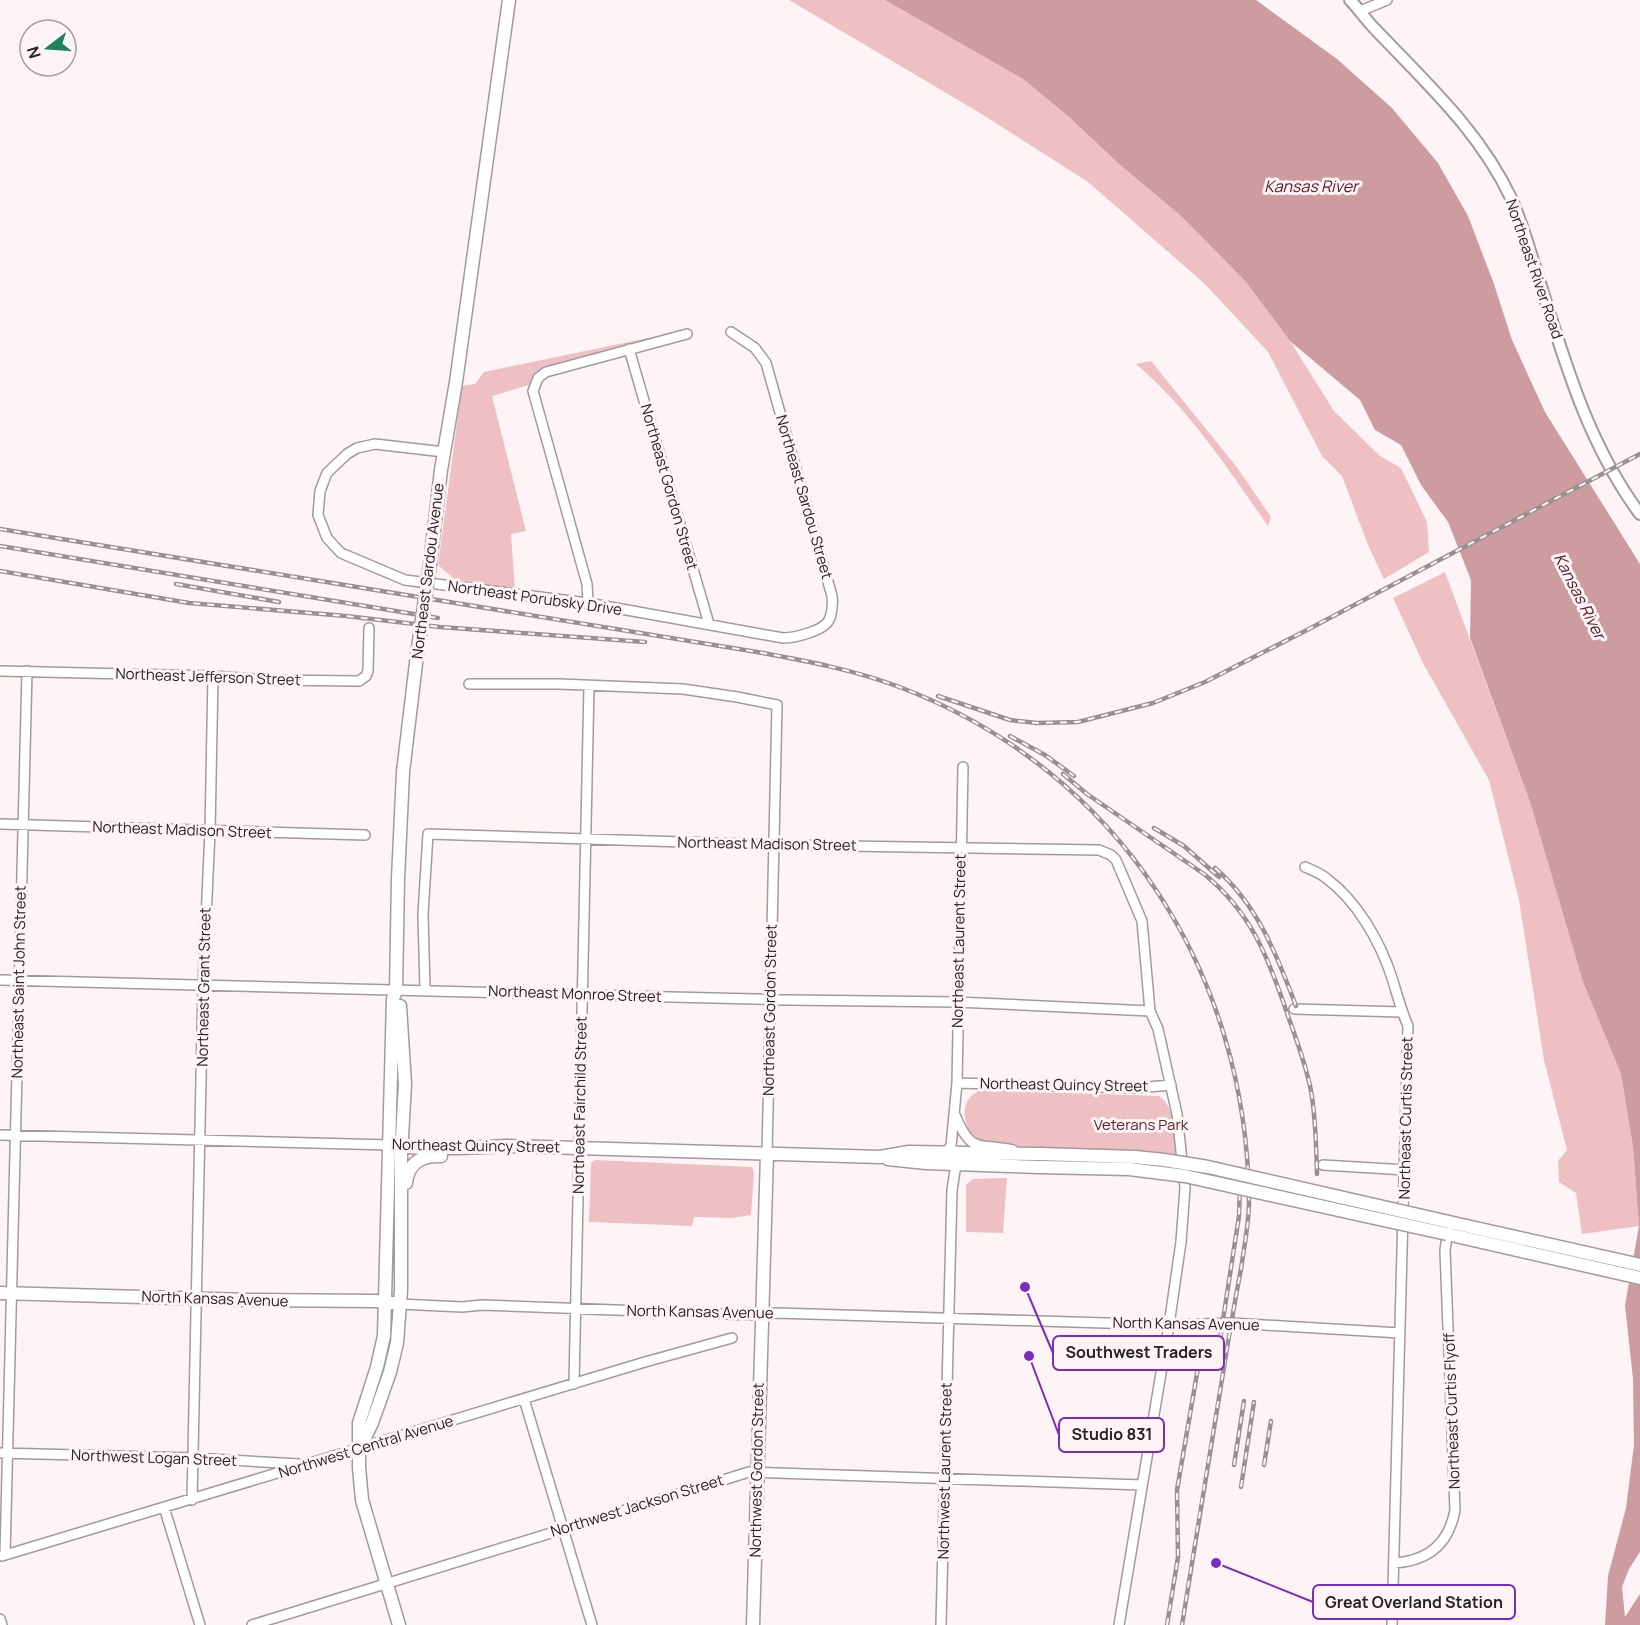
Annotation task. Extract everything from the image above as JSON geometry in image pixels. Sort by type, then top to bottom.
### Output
[{"type":"main road","name":"Northeast Sardou Avenue","points":[[396,1146],[393,999],[396,990],[403,772],[444,452],[456,382],[509,0]]},
{"type":"main road","name":"Northeast Quincy Street","points":[[396,1146],[454,1149],[579,1148],[880,1157],[898,1161],[956,1164],[1037,1158]]},
{"type":"main road","points":[[396,1146],[402,1223]]},
{"type":"main road","points":[[396,1146],[381,1352],[358,1423],[362,1500],[399,1625]]},
{"type":"main road","points":[[360,1448],[372,1423],[390,1372],[397,1343],[402,1223],[409,1168],[413,1163],[432,1155],[465,1155],[489,1147]]},
{"type":"main road","name":"Northeast Quincy Street","points":[[880,1157],[909,1152],[1037,1158]]},
{"type":"main road","name":"Northeast Gordon Street","points":[[761,1314],[767,1154]]},
{"type":"main road","points":[[1037,1158],[1185,1176],[1640,1265]]},
{"type":"main road","points":[[1448,1228],[1640,1278]]},
{"type":"main road","name":"North Kansas Avenue","points":[[6,1293],[399,1304]]},
{"type":"main road","name":"Northwest Gordon Street","points":[[753,1625],[761,1314]]},
{"type":"street","name":"Northeast River Road","points":[[1350,0],[1465,124],[1504,185],[1520,222],[1578,402],[1614,476],[1640,514]]},
{"type":"street","points":[[1360,11],[1387,0]]},
{"type":"street","name":"Northeast Sardou Street","points":[[731,332],[755,348],[766,363],[832,596],[829,620],[824,626],[804,635]]},
{"type":"street","points":[[588,603],[587,584],[533,391],[538,378],[546,372],[687,334]]},
{"type":"street","name":"Northeast Gordon Street","points":[[629,349],[709,624]]},
{"type":"street","name":"Northeast Porubsky Drive","points":[[444,452],[375,444],[357,448],[346,454],[327,473],[320,490],[318,514],[327,538],[341,553],[405,580],[588,603],[783,638],[804,635]]},
{"type":"street","name":"Northeast Jefferson Street","points":[[0,670],[359,681],[366,676],[368,671],[369,628]]},
{"type":"street","name":"Northeast Saint John Street","points":[[3,1556],[6,1293],[15,1135],[27,671]]},
{"type":"street","name":"Northeast Grant Street","points":[[192,1500],[203,985],[210,831],[213,676]]},
{"type":"street","points":[[469,684],[589,686]]},
{"type":"street","name":"Northeast Gordon Street","points":[[589,686],[695,690],[777,705],[767,1154]]},
{"type":"street","name":"Northeast Fairchild Street","points":[[574,1384],[589,686]]},
{"type":"street","name":"Northeast Laurent Street","points":[[945,1153],[951,1146],[957,1083],[963,767]]},
{"type":"street","name":"Northeast Madison Street","points":[[0,824],[365,835]]},
{"type":"street","name":"Northeast Madison Street","points":[[425,990],[423,914],[428,834],[1099,850],[1106,852],[1116,860],[1142,921],[1150,1011]]},
{"type":"street","name":"Northeast Curtis Street","points":[[1305,867],[1325,877],[1365,921],[1384,957],[1408,1026],[1406,1170],[1392,1625]]},
{"type":"street","name":"Northeast Monroe Street","points":[[0,980],[957,1002],[1150,1011]]},
{"type":"street","points":[[1294,1009],[1402,1012]]},
{"type":"street","points":[[1119,1625],[1169,1325],[1185,1204],[1182,1150],[1171,1085],[1158,1029],[1150,1011]]},
{"type":"street","name":"Northeast Quincy Street","points":[[957,1083],[1136,1088],[1171,1085]]},
{"type":"street","points":[[955,1115],[962,1132],[973,1144],[979,1147],[999,1147],[1037,1158]]},
{"type":"street","name":"Northeast Quincy Street","points":[[0,1135],[396,1146]]},
{"type":"street","points":[[949,1317],[952,1190],[956,1164]]},
{"type":"street","points":[[1323,1165],[1406,1170]]},
{"type":"street","name":"Northeast Curtis Flyoff","points":[[1394,1563],[1413,1560],[1434,1550],[1447,1535],[1455,1510],[1446,1263],[1448,1228]]},
{"type":"street","name":"North Kansas Avenue","points":[[399,1304],[949,1317],[1169,1325],[1231,1323],[1400,1333]]},
{"type":"street","name":"Northwest Laurent Street","points":[[942,1625],[949,1317]]},
{"type":"street","name":"Northwest Central Avenue","points":[[3,1556],[732,1338]]},
{"type":"street","points":[[524,1399],[592,1625]]},
{"type":"street","name":"Northwest Logan Street","points":[[4,1454],[194,1458],[307,1465]]},
{"type":"street","name":"Northwest Jackson Street","points":[[252,1625],[749,1472],[1142,1485]]},
{"type":"street","points":[[164,1507],[200,1625]]},
{"type":"street","points":[[0,1619],[2,1625]]},
{"type":"green space","points":[[789,0],[885,0],[1023,79],[1069,117],[1119,164],[1182,217],[1245,281],[1290,341],[1334,411],[1380,456],[1401,468],[1427,522],[1429,552],[1384,579],[1368,545],[1342,476],[1322,456],[1268,352],[1205,284],[1088,182],[980,113]]},
{"type":"green space","points":[[677,332],[536,375],[529,385],[492,396],[526,531],[511,534],[515,590],[459,583],[438,565],[462,386],[475,384],[484,372]]},
{"type":"green space","points":[[1151,361],[1236,466],[1271,517],[1268,526],[1191,420],[1136,364]]},
{"type":"green space","points":[[1445,572],[1530,802],[1583,982],[1621,1074],[1633,1147],[1639,1226],[1582,1234],[1576,1193],[1559,1182],[1558,1161],[1567,1150],[1544,1060],[1519,900],[1489,780],[1424,665],[1393,598]]},
{"type":"green space","name":"Veterans Park","points":[[981,1090],[1159,1096],[1169,1108],[1177,1157],[1009,1146],[976,1141],[965,1120],[965,1112],[969,1099]]},
{"type":"green space","points":[[595,1160],[752,1167],[754,1173],[751,1215],[732,1218],[694,1217],[692,1226],[589,1222],[591,1163]]},
{"type":"green space","points":[[1007,1178],[1003,1233],[966,1232],[966,1185],[973,1179]]},
{"type":"water","name":"Kansas River","points":[[885,0],[1256,0],[1337,59],[1392,108],[1438,163],[1468,216],[1512,340],[1545,412],[1640,564],[1640,1552],[1629,1569],[1622,1587],[1625,1617],[1640,1594],[1640,1625],[1605,1625],[1608,1576],[1626,1508],[1634,1445],[1633,1379],[1625,1305],[1639,1226],[1633,1147],[1621,1074],[1583,982],[1530,802],[1470,638],[1471,580],[1448,522],[1421,485],[1401,445],[1375,430],[1360,400],[1290,341],[1245,281],[1182,217],[1023,79]]},
{"type":"railway","points":[[938,696],[1010,720],[1037,723],[1078,722],[1153,703],[1205,682],[1307,630],[1640,454]]},
{"type":"railway","points":[[0,529],[757,652],[831,667],[902,688],[979,725],[1047,771],[1107,827],[1156,890],[1196,960],[1224,1036],[1242,1117],[1249,1201],[1247,1227],[1182,1625]]},
{"type":"railway","points":[[0,546],[438,618]]},
{"type":"railway","points":[[0,571],[189,603],[346,616],[440,627],[645,642]]},
{"type":"railway","points":[[176,584],[279,602]]},
{"type":"railway","points":[[1010,736],[1045,755],[1074,776]]},
{"type":"railway","points":[[1063,774],[1087,794],[1204,874],[1234,904],[1246,920],[1273,973],[1306,1071],[1314,1111],[1317,1174]]},
{"type":"railway","points":[[1154,828],[1184,846],[1219,877]]},
{"type":"railway","points":[[1215,868],[1243,898],[1264,931],[1296,1006]]},
{"type":"railway","points":[[1220,1339],[1239,1216],[1240,1184]]},
{"type":"railway","points":[[1167,1625],[1178,1557],[1177,1490],[1200,1356]]},
{"type":"railway","points":[[1234,1465],[1244,1401]]},
{"type":"railway","points":[[1241,1487],[1254,1402]]},
{"type":"railway","points":[[1264,1465],[1271,1421]]},
{"type":"place","name":"Southwest Traders","points":[[1025,1287]]},
{"type":"place","name":"Studio 831","points":[[1029,1356]]},
{"type":"place","name":"Great Overland Station","points":[[1216,1563]]}]
